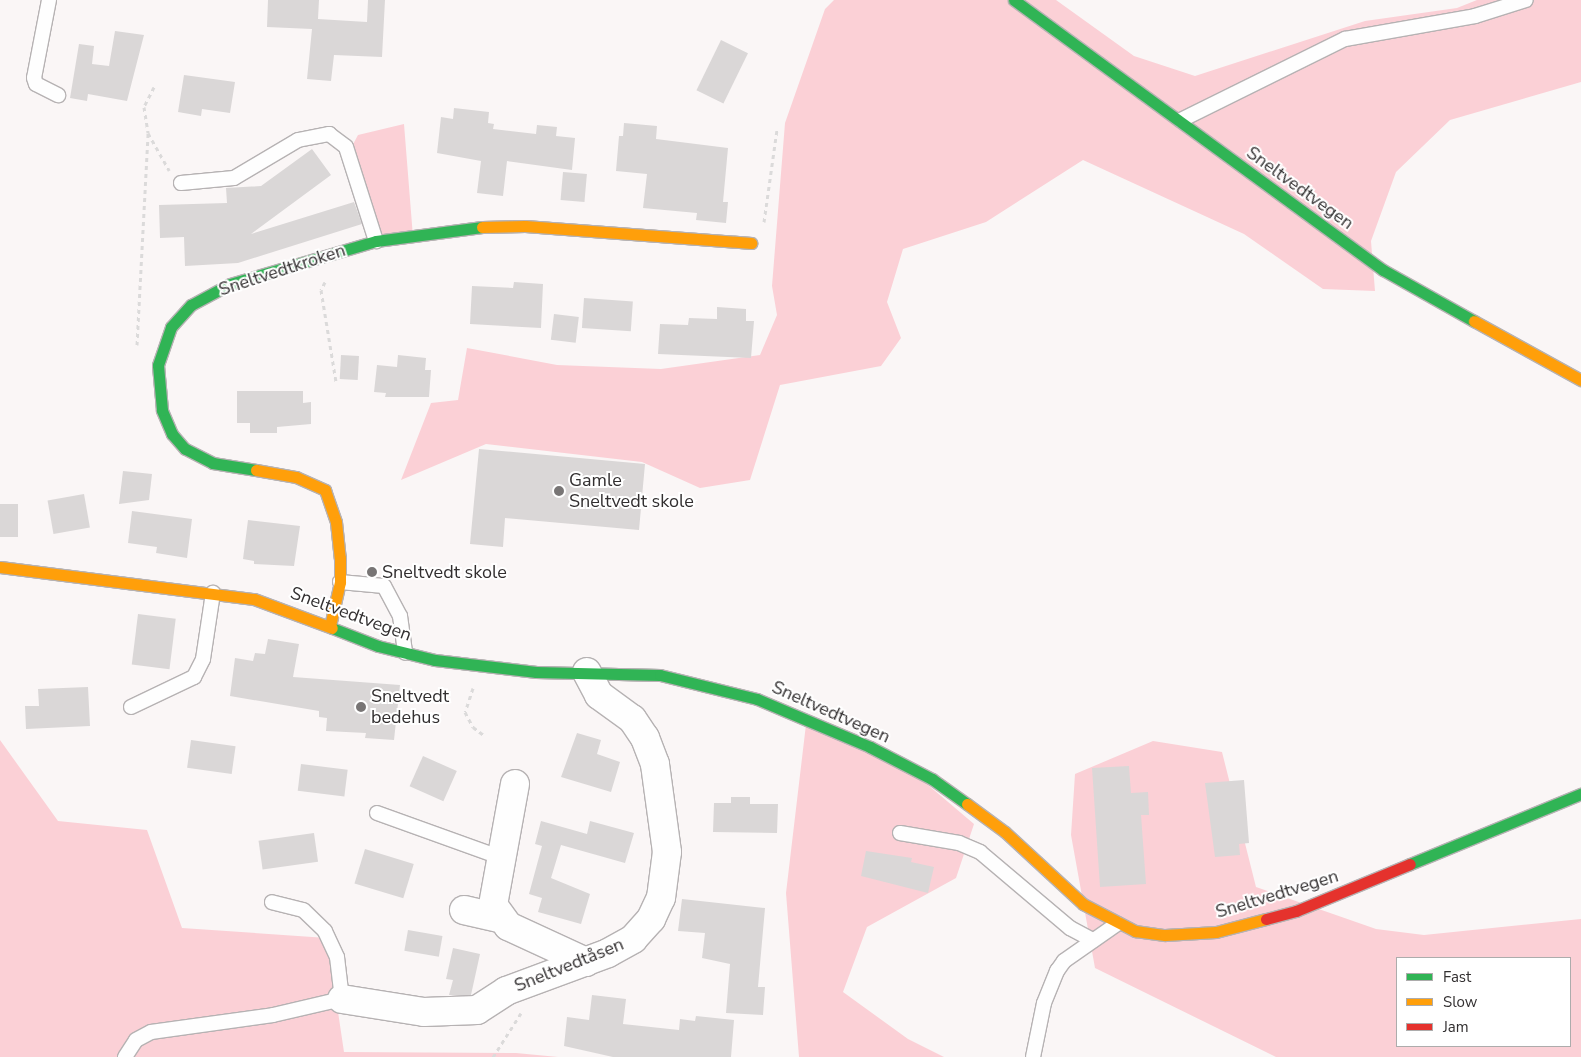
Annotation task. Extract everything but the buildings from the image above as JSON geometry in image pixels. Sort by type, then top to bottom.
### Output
[{"type":"main road","name":"Sneltvedtvegen","points":[[1014,0],[1181,120],[1299,212],[1383,270],[1581,380]]},
{"type":"main road","name":"Sneltvedtkroken","points":[[330,626],[340,582],[336,522],[325,490],[296,477],[213,463],[186,449],[172,434],[162,410],[158,381],[161,352],[171,327],[191,305],[230,284],[376,241],[504,225],[727,244],[751,242]]},
{"type":"main road","name":"Sneltvedtvegen","points":[[0,567],[214,593],[273,604],[405,653],[484,668],[660,675],[710,685],[757,699],[870,747],[966,800],[1083,904],[1117,924],[1135,931],[1165,935],[1216,932],[1263,921],[1349,891],[1581,794]]},
{"type":"street","name":"Sneltvedtåsen","points":[[342,999],[424,1012],[477,1010],[506,991],[586,962],[633,939],[651,919],[662,898],[667,852],[662,794],[646,738],[632,719],[599,695],[587,672]]},
{"type":"street","points":[[515,784],[499,857],[493,904],[499,918],[508,926],[586,962]]},
{"type":"street","points":[[464,910],[499,918]]},
{"type":"lane","points":[[48,0],[34,78],[36,84],[58,95]]},
{"type":"lane","points":[[1181,120],[1345,39],[1475,16],[1526,0]]},
{"type":"lane","points":[[181,183],[234,178],[298,140],[329,134],[346,147],[376,241]]},
{"type":"lane","points":[[340,582],[384,586],[400,616],[405,653]]},
{"type":"lane","points":[[131,707],[194,677],[203,658],[214,593]]},
{"type":"lane","points":[[378,814],[499,857]]},
{"type":"lane","points":[[900,832],[958,843],[980,852],[1070,928],[1093,940]]},
{"type":"lane","points":[[125,1057],[136,1040],[151,1032],[273,1015],[342,999],[338,957],[325,931],[303,910],[272,902]]},
{"type":"lane","points":[[1033,1057],[1044,1003],[1057,971],[1064,961],[1117,924]]},
{"type":"path","points":[[136,350],[148,133],[144,107],[154,87]]},
{"type":"path","points":[[751,242],[761,235],[765,220],[777,130]]},
{"type":"path","points":[[148,133],[161,161],[181,183]]},
{"type":"path","points":[[336,382],[322,290],[339,252]]},
{"type":"path","points":[[484,668],[465,712],[473,727],[485,736]]},
{"type":"path","points":[[493,1057],[524,1009]]},
{"type":"shaded area","points":[[834,0],[1056,0],[1134,56],[1195,76],[1365,21],[1457,8],[1477,0],[1581,0],[1581,82],[1450,120],[1396,172],[1371,241],[1375,291],[1323,289],[1244,234],[1083,160],[986,222],[903,249],[887,302],[901,338],[881,366],[780,385],[750,480],[700,488],[642,462],[486,444],[401,480],[431,403],[458,400],[467,348],[557,365],[661,369],[760,355],[777,315],[772,286],[785,123],[825,9]]},
{"type":"shaded area","points":[[404,124],[413,237],[375,246],[357,186],[343,163],[358,135]]},
{"type":"shaded area","points":[[807,716],[901,762],[974,824],[956,878],[867,927],[843,992],[908,1039],[944,1057],[799,1057],[786,893]]},
{"type":"shaded area","points":[[0,740],[58,821],[147,830],[182,928],[327,938],[344,1052],[516,1053],[558,1057],[0,1057]]},
{"type":"shaded area","points":[[1153,741],[1222,752],[1256,887],[1376,929],[1424,935],[1581,919],[1581,1057],[1276,1057],[1095,968],[1071,835],[1075,774]]},
{"type":"traffic: fast","points":[[1014,0],[1383,270],[1474,321]]},
{"type":"traffic: fast","points":[[256,470],[213,463],[185,449],[172,434],[162,410],[158,365],[171,327],[191,305],[230,284],[376,241],[482,227]]},
{"type":"traffic: fast","points":[[332,628],[378,646],[435,660],[536,672],[660,675],[757,699],[870,747],[932,779],[967,804]]},
{"type":"traffic: fast","points":[[1410,864],[1581,794]]},
{"type":"traffic: slow","points":[[482,227],[525,226],[751,243]]},
{"type":"traffic: slow","points":[[1474,321],[1581,380]]},
{"type":"traffic: slow","points":[[256,470],[296,477],[325,490],[336,522],[340,558],[340,582],[330,626]]},
{"type":"traffic: slow","points":[[0,567],[254,599],[332,628]]},
{"type":"traffic: slow","points":[[967,804],[1005,832],[1083,904],[1135,931],[1165,935],[1216,932],[1266,919]]},
{"type":"traffic: jam","points":[[1266,919],[1296,911],[1410,864]]},
{"type":"place","name":"Gamle Sneltvedt skole","points":[[559,491]]},
{"type":"place","name":"Sneltvedt skole","points":[[372,572]]},
{"type":"place","name":"Sneltvedt bedehus","points":[[361,707]]}]
